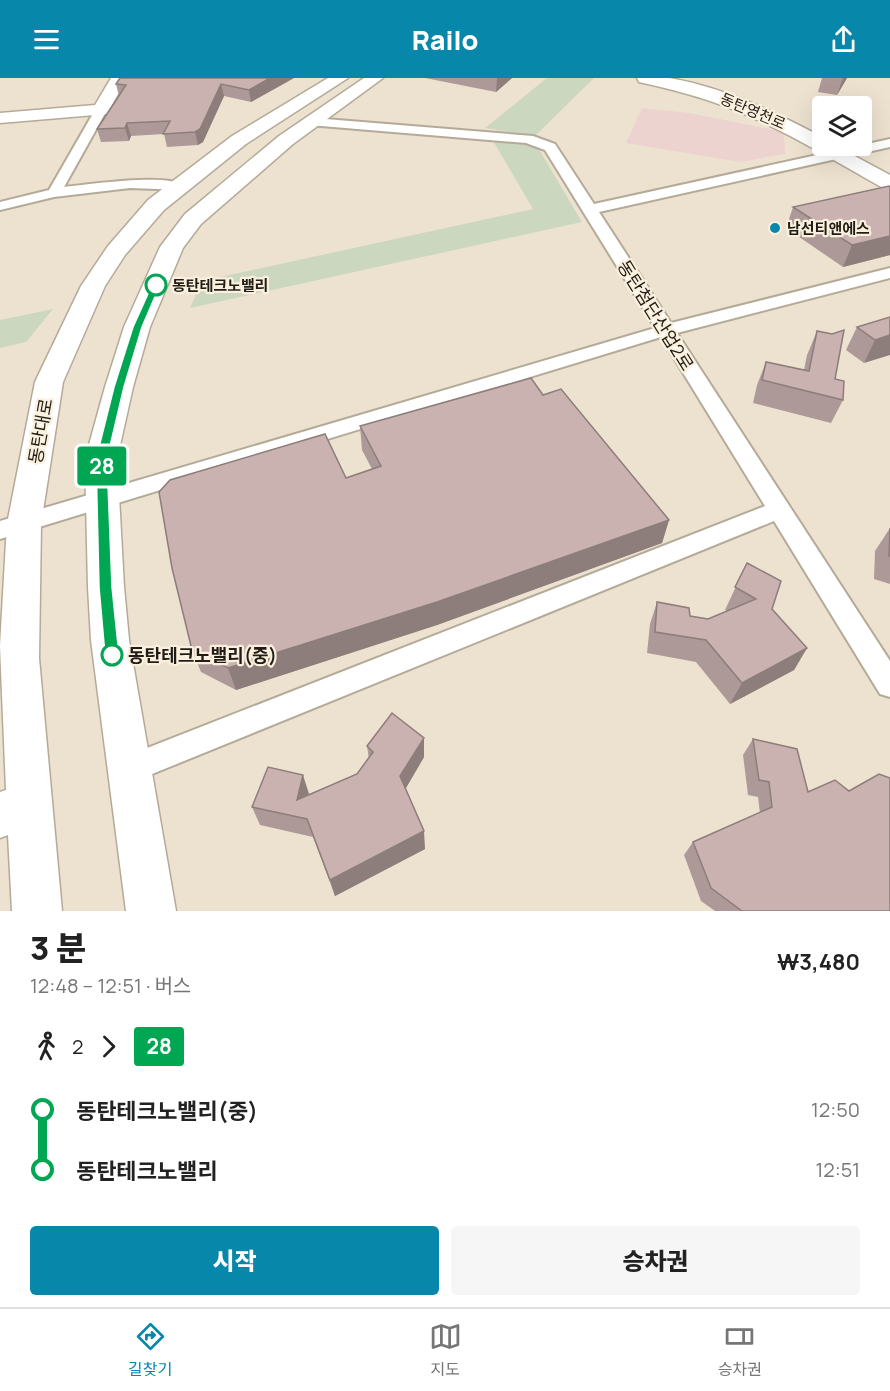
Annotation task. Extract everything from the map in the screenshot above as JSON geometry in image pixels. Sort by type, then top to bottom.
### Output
[{"type":"main road","points":[[0,118],[101,111],[119,78]]},
{"type":"main road","name":"동탄대로","points":[[37,911],[15,810],[19,658],[12,527],[49,382],[64,344],[93,286],[116,251],[156,206],[239,140],[340,78]]},
{"type":"main road","points":[[151,911],[110,640],[101,459],[119,387],[137,327],[172,247],[193,219],[286,140],[375,78]]},
{"type":"main road","name":"동탄영천로","points":[[645,78],[685,87],[742,105],[771,117],[812,139]]},
{"type":"main road","name":"동탄영천로","points":[[842,156],[890,184]]},
{"type":"street","points":[[54,193],[101,111]]},
{"type":"street","name":"동탄첨단산업2로","points":[[313,122],[537,141],[550,147],[890,685]]},
{"type":"street","points":[[872,144],[890,143]]},
{"type":"street","points":[[872,149],[890,149]]},
{"type":"street","points":[[591,209],[812,152]]},
{"type":"street","points":[[0,206],[54,193],[130,184],[178,187]]},
{"type":"street","points":[[12,527],[666,330],[890,273]]},
{"type":"street","points":[[130,769],[779,510]]},
{"type":"shaded area","points":[[642,108],[690,113],[784,132],[785,154],[740,162],[626,143]]},
{"type":"green space","points":[[547,78],[594,78],[535,136],[485,128]]},
{"type":"green space","points":[[492,139],[513,139],[537,146],[582,222],[190,308],[202,281],[533,209]]},
{"type":"green space","points":[[53,309],[26,342],[0,348],[0,320]]},
{"type":"building","points":[[120,78],[270,78],[249,90],[221,84],[200,129],[195,132],[163,134],[170,121],[127,123],[125,128],[97,129],[126,85],[116,84]]},
{"type":"building","points":[[889,186],[890,236],[852,245],[793,207]]},
{"type":"building","points":[[890,317],[890,335],[875,340],[857,327]]},
{"type":"building","points":[[844,330],[835,379],[844,381],[843,400],[762,380],[766,362],[809,371],[817,331],[832,334]]},
{"type":"building","points":[[531,378],[543,395],[561,389],[669,520],[437,602],[228,668],[192,650],[172,568],[159,492],[170,480],[325,434],[346,478],[381,466],[360,426]]},
{"type":"building","points":[[747,563],[781,581],[772,609],[807,648],[742,683],[706,640],[655,632],[657,602],[689,608],[690,616],[708,619],[756,599],[735,587]]},
{"type":"building","points":[[392,713],[424,738],[400,776],[424,831],[330,880],[307,819],[252,807],[268,767],[303,775],[297,800],[357,774],[373,752],[367,746]]},
{"type":"building","points":[[753,739],[797,749],[808,792],[835,780],[849,791],[879,774],[890,778],[890,911],[742,911],[711,888],[693,842],[772,807],[769,782],[759,780]]},
{"type":"bus line","name":"28","points":[[112,655],[106,587],[101,459],[137,327],[156,285]]},
{"type":"place","name":"남선티앤에스","points":[[775,228]]},
{"type":"place","name":"동탄테크노밸리","points":[[156,285]]},
{"type":"place","name":"동탄테크노밸리(중)","points":[[112,655]]}]
